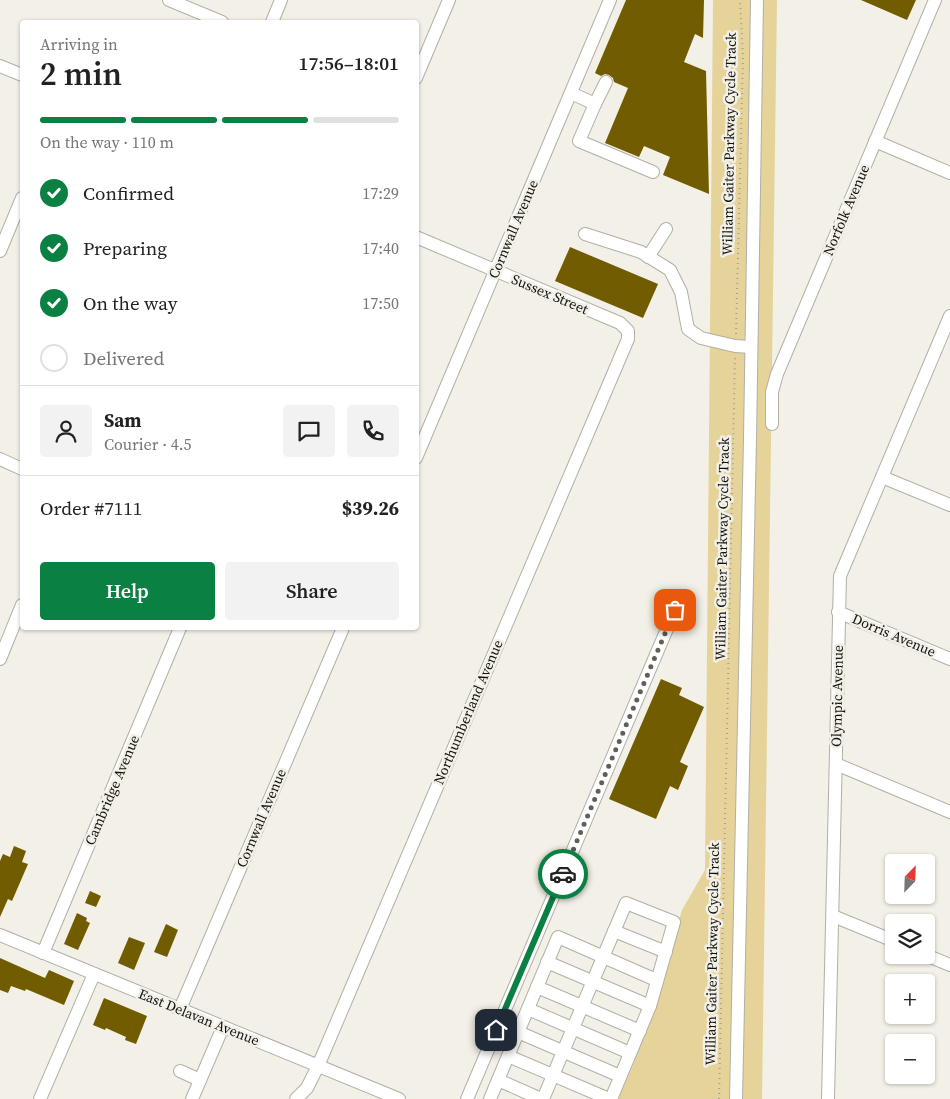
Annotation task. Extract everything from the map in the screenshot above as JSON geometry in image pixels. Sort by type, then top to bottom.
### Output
[{"type":"street","points":[[169,0],[217,20]]},
{"type":"street","points":[[273,20],[281,0]]},
{"type":"street","points":[[419,71],[449,0]]},
{"type":"street","name":"Cornwall Avenue","points":[[419,451],[610,0]]},
{"type":"street","points":[[736,1099],[757,0]]},
{"type":"street","name":"Norfolk Avenue","points":[[772,424],[772,392],[777,374],[935,0]]},
{"type":"street","points":[[0,66],[20,74]]},
{"type":"street","points":[[606,82],[579,141],[653,172]]},
{"type":"street","points":[[571,94],[595,104]]},
{"type":"street","points":[[875,141],[950,173]]},
{"type":"street","points":[[0,251],[20,203]]},
{"type":"street","points":[[648,257],[666,230]]},
{"type":"street","points":[[586,234],[641,252],[670,270],[680,292],[688,329],[701,338],[735,346],[751,347]]},
{"type":"street","name":"Sussex Street","points":[[419,238],[625,326],[629,334],[620,358]]},
{"type":"street","name":"Olympic Avenue","points":[[832,1098],[833,916],[840,576],[947,333],[950,316]]},
{"type":"street","name":"Northumberland Avenue","points":[[296,1099],[307,1088],[318,1066],[620,358]]},
{"type":"street","points":[[0,459],[20,468]]},
{"type":"street","points":[[882,477],[950,505]]},
{"type":"street","points":[[467,1099],[681,596]]},
{"type":"street","points":[[0,659],[20,610]]},
{"type":"street","name":"Dorris Avenue","points":[[838,612],[950,659]]},
{"type":"street","name":"Cambridge Avenue","points":[[43,953],[179,630]]},
{"type":"street","name":"Cornwall Avenue","points":[[180,1009],[342,630]]},
{"type":"street","points":[[836,764],[950,812]]},
{"type":"street","points":[[481,1066],[542,1099],[553,1075],[626,903],[674,922],[650,1006],[610,1099],[553,1075],[508,1056]]},
{"type":"street","points":[[833,916],[885,937]]},
{"type":"street","points":[[614,931],[666,952]]},
{"type":"street","name":"East Delavan Avenue","points":[[0,935],[398,1099]]},
{"type":"street","points":[[490,1099],[558,937],[656,980]]},
{"type":"street","points":[[534,941],[553,949]]},
{"type":"street","points":[[935,959],[950,965]]},
{"type":"street","points":[[547,962],[650,1006]]},
{"type":"street","points":[[40,1099],[94,974]]},
{"type":"street","points":[[537,987],[640,1031]]},
{"type":"street","points":[[528,1009],[630,1053]]},
{"type":"street","points":[[192,1099],[222,1027]]},
{"type":"street","points":[[518,1032],[620,1076]]},
{"type":"street","points":[[180,1071],[200,1080]]},
{"type":"path","name":"William Gaiter Parkway Cycle Track","points":[[718,1099],[742,65],[740,0]]},
{"type":"shaded area","points":[[713,0],[777,0],[762,1099],[618,1099],[634,1063],[682,910],[705,870]]},
{"type":"building","points":[[626,0],[704,0],[703,38],[695,34],[684,62],[706,71],[709,194],[663,175],[670,157],[644,146],[639,157],[605,143],[628,88],[614,82],[613,78],[609,75],[601,76],[595,73]]},
{"type":"building","points":[[861,0],[916,0],[907,20]]},
{"type":"building","points":[[570,247],[658,284],[643,318],[555,281]]},
{"type":"building","points":[[661,679],[682,688],[679,695],[704,707],[680,762],[688,766],[678,790],[670,786],[656,819],[609,799]]},
{"type":"building","points":[[14,846],[26,851],[22,862],[28,864],[12,901],[8,899],[0,917],[0,861],[3,854],[10,857]]},
{"type":"building","points":[[90,891],[101,896],[96,907],[85,903]]},
{"type":"building","points":[[77,913],[87,918],[86,921],[90,923],[78,950],[64,944]]},
{"type":"building","points":[[166,924],[178,930],[167,957],[154,952]]},
{"type":"building","points":[[129,937],[145,943],[134,970],[118,963]]},
{"type":"building","points":[[0,958],[45,978],[49,970],[74,981],[64,1005],[26,989],[25,991],[11,986],[8,993],[0,990]]},
{"type":"building","points":[[104,998],[147,1016],[136,1044],[125,1040],[126,1037],[106,1028],[105,1030],[93,1025]]},
{"type":"way so far","points":[[563,874],[675,610]]},
{"type":"route","points":[[496,1030],[563,874]]}]
